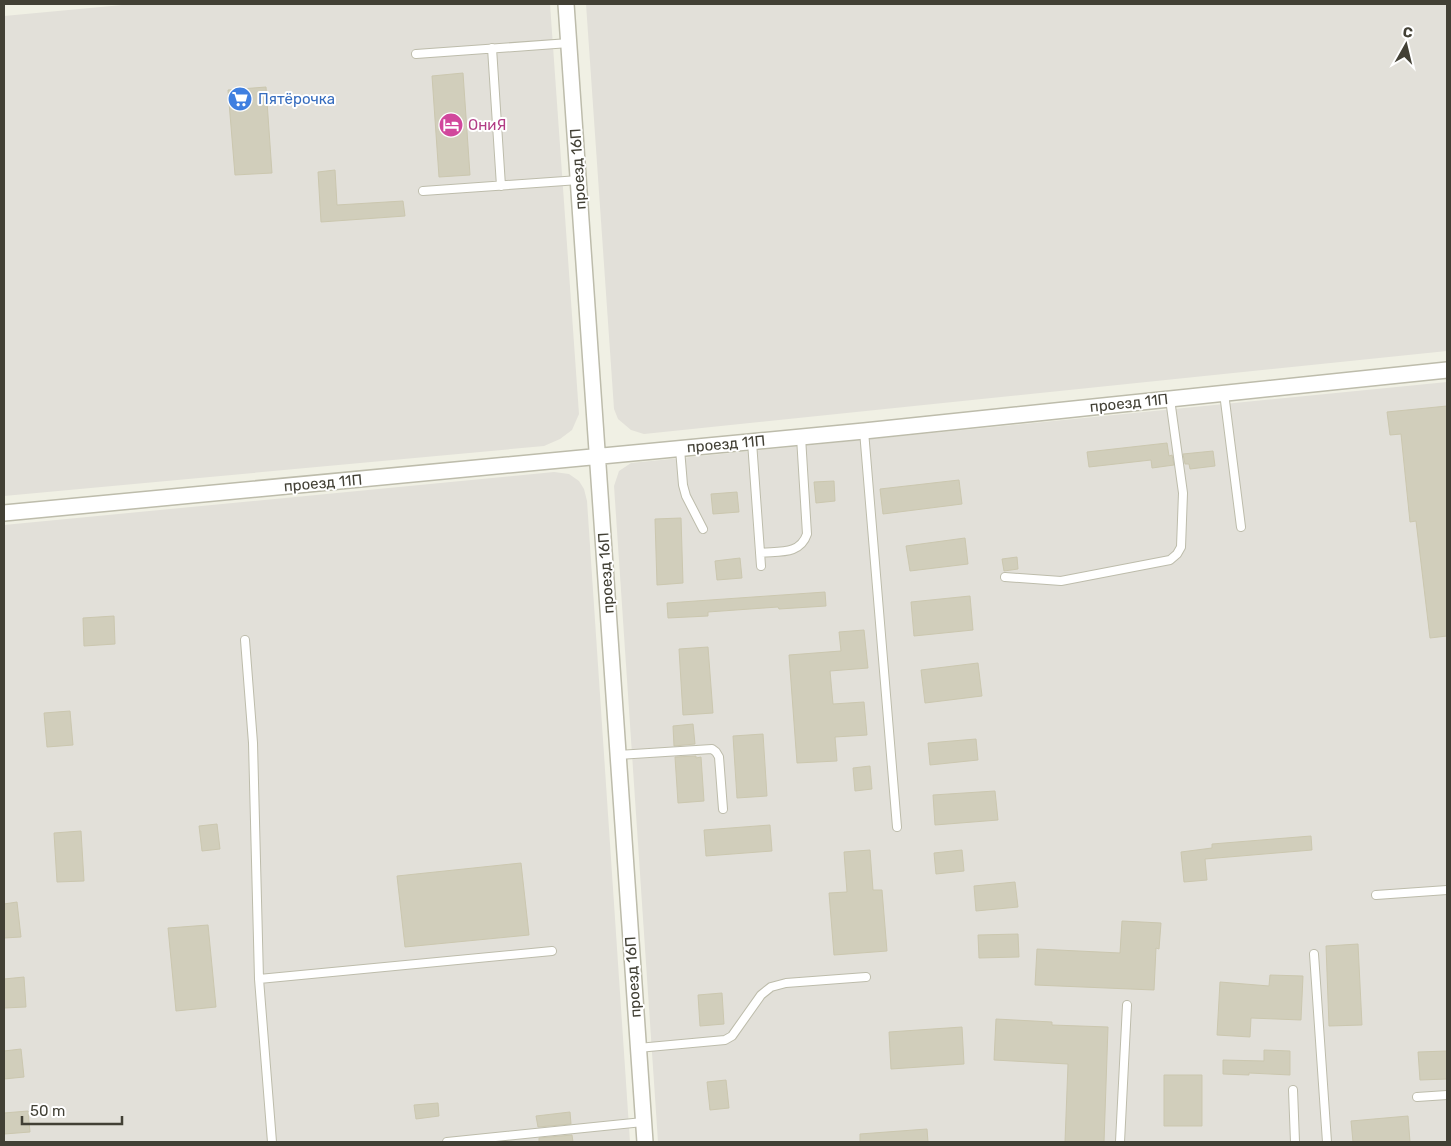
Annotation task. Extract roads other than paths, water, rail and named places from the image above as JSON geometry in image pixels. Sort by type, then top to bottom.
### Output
[{"type":"street","name":"проезд 16П","points":[[566,4],[644,1142]]},
{"type":"street","name":"проезд 11П","points":[[4,513],[864,431],[1447,370]]},
{"type":"lane","points":[[416,54],[569,43]]},
{"type":"lane","points":[[492,48],[501,186]]},
{"type":"lane","points":[[422,192],[579,180]]},
{"type":"lane","points":[[1224,393],[1241,527]]},
{"type":"lane","points":[[1005,577],[1061,581],[1170,560],[1177,554],[1180,547],[1183,493],[1170,399]]},
{"type":"lane","points":[[864,431],[897,827]]},
{"type":"lane","points":[[760,553],[795,549],[804,541],[807,534],[801,437]]},
{"type":"lane","points":[[752,442],[760,566]]},
{"type":"lane","points":[[680,449],[683,485],[686,496],[703,529]]},
{"type":"lane","points":[[246,640],[253,743],[259,979],[272,1142]]},
{"type":"lane","points":[[618,755],[712,749],[719,757],[723,810]]},
{"type":"lane","points":[[1376,895],[1447,890]]},
{"type":"lane","points":[[259,979],[552,951]]},
{"type":"lane","points":[[1314,954],[1327,1142]]},
{"type":"lane","points":[[638,1048],[725,1040],[732,1036],[762,995],[771,987],[786,983],[866,977]]},
{"type":"lane","points":[[1120,1142],[1127,1005]]},
{"type":"lane","points":[[1293,1090],[1295,1142]]},
{"type":"lane","points":[[1417,1097],[1447,1095]]},
{"type":"lane","points":[[447,1142],[643,1122]]},
{"type":"place","name":"Пятёрочка","points":[[240,99]]},
{"type":"place","name":"ОниЯ","points":[[451,125]]}]
